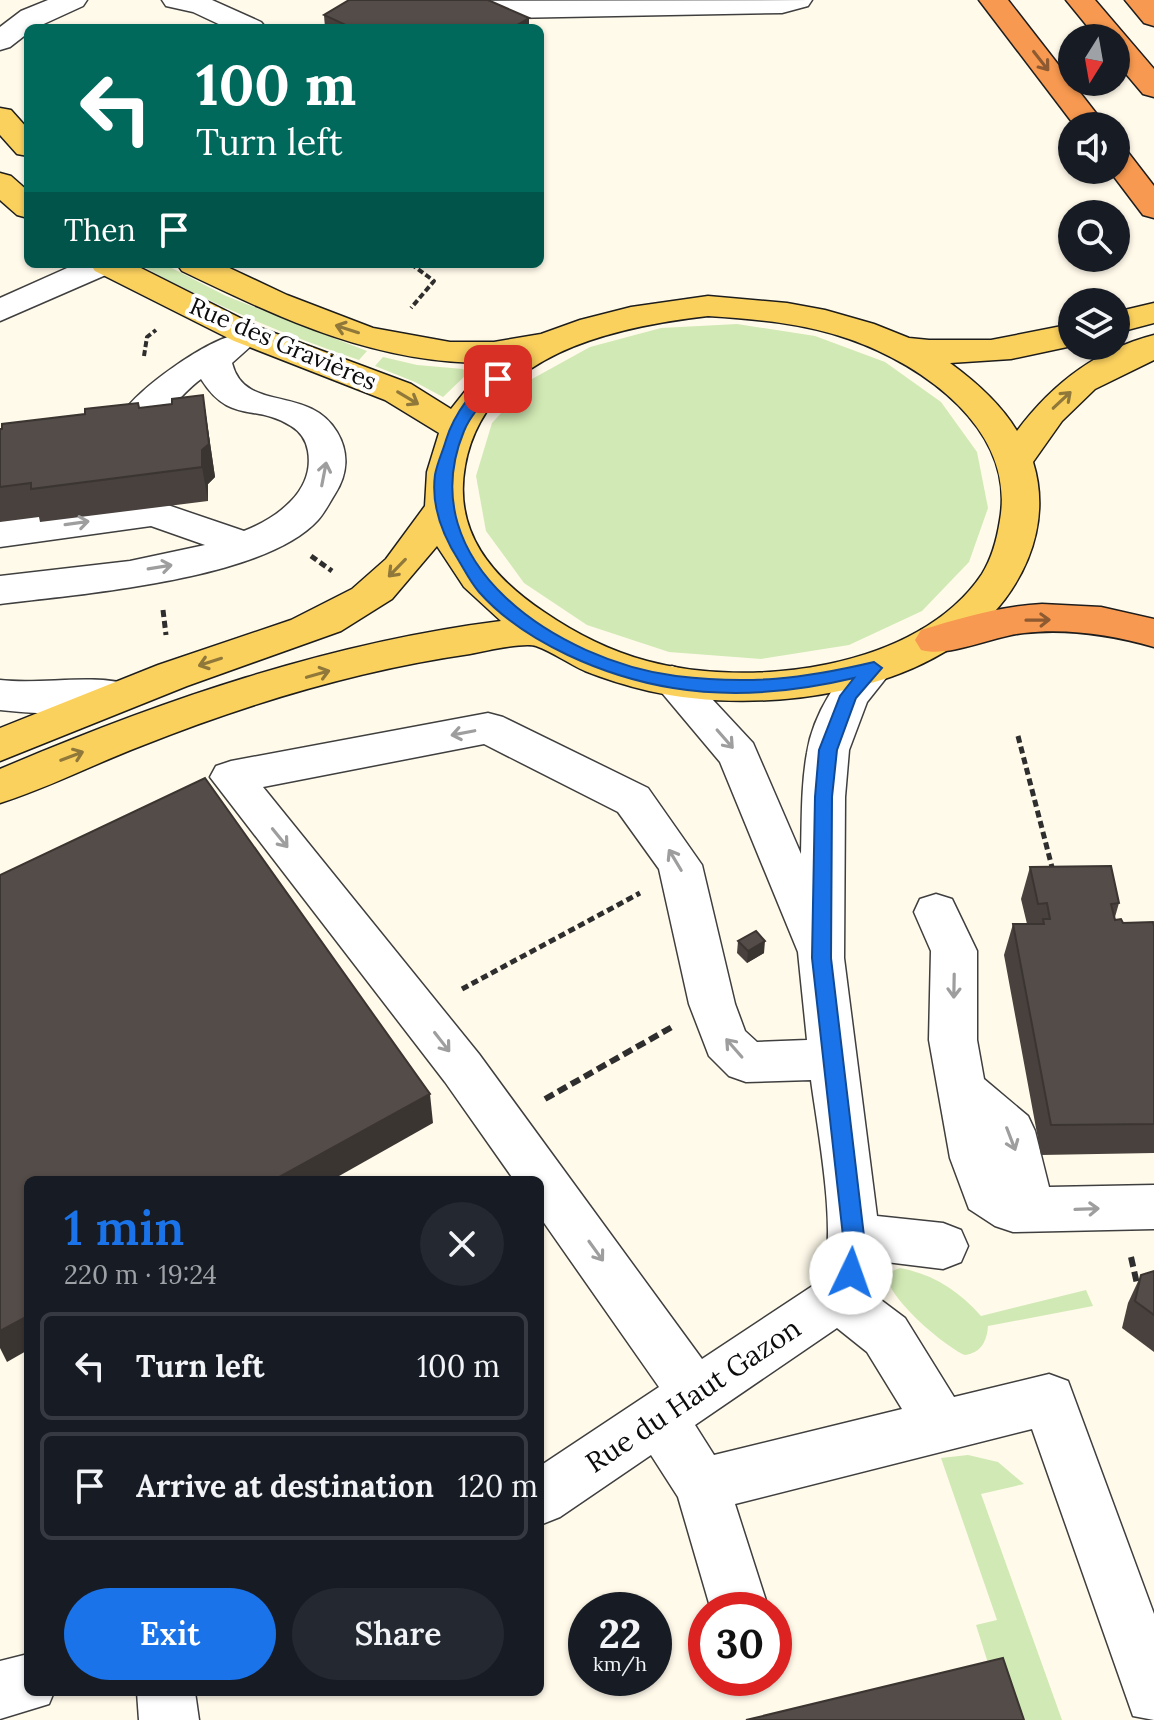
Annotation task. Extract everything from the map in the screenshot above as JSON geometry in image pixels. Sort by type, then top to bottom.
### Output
[{"type":"highway","points":[[993,0],[1080,112]]},
{"type":"highway","points":[[1080,0],[1100,24]]},
{"type":"highway","points":[[1139,0],[1154,17]]},
{"type":"highway","points":[[1130,59],[1154,88]]},
{"type":"highway","points":[[1130,176],[1154,208]]},
{"type":"highway","points":[[935,640],[1009,620],[1078,619],[1133,626],[1154,633]]},
{"type":"main road","points":[[0,117],[24,143]]},
{"type":"main road","points":[[0,183],[24,204]]},
{"type":"main road","name":"Rue des Gravières","points":[[113,268],[246,334],[398,392],[457,428]]},
{"type":"main road","name":"Rue des Gravières","points":[[202,268],[293,311],[422,352],[453,356],[506,354],[559,338]]},
{"type":"main road","points":[[708,306],[761,308],[809,315],[864,331],[903,348],[944,373],[972,397],[998,428],[1014,461],[1022,497],[1018,540],[1002,576],[978,606],[935,640],[874,668],[808,683],[740,687],[672,681],[607,665],[537,631],[484,588],[453,539],[444,507],[443,475],[457,428],[479,395],[507,371],[559,338],[595,324],[654,311],[708,306]]},
{"type":"main road","points":[[1130,319],[1154,313]]},
{"type":"main road","points":[[903,348],[939,352],[993,351],[1058,338]]},
{"type":"main road","points":[[1014,461],[1049,413],[1082,381],[1154,346]]},
{"type":"main road","points":[[0,745],[117,696],[331,619],[368,598],[418,545],[444,507]]},
{"type":"main road","points":[[0,787],[61,760],[250,693],[432,644],[537,631]]},
{"type":"street","points":[[0,41],[31,17],[73,0]]},
{"type":"street","points":[[434,0],[456,10],[782,4],[798,0]]},
{"type":"street","points":[[192,2],[242,24]]},
{"type":"street","points":[[0,311],[96,268]]},
{"type":"street","points":[[246,334],[214,360],[186,373],[140,414],[261,406]]},
{"type":"street","points":[[0,590],[201,561],[278,532],[304,513],[320,493],[328,471],[326,448],[316,428],[293,413],[261,406],[226,393],[216,376],[214,360]]},
{"type":"street","points":[[0,534],[153,513],[246,546]]},
{"type":"street","points":[[874,668],[849,696],[828,750],[824,797],[821,958],[854,1236],[851,1273],[838,1298],[886,1335],[941,1424]]},
{"type":"street","points":[[672,681],[738,754],[821,958]]},
{"type":"street","points":[[0,695],[27,698],[117,696]]},
{"type":"street","points":[[535,1176],[503,1124],[419,1013],[231,777],[488,728],[633,800],[682,871],[712,1004],[726,1042],[746,1062],[833,1059]]},
{"type":"street","points":[[936,912],[954,951],[953,1040],[960,1087],[1011,1131],[1029,1211],[1154,1207]]},
{"type":"street","points":[[544,1190],[678,1406],[735,1592]]},
{"type":"street","points":[[854,1236],[943,1246]]},
{"type":"street","name":"Rue du Haut Gazon","points":[[544,1495],[838,1298]]},
{"type":"street","points":[[702,1485],[1049,1399],[1154,1695]]},
{"type":"street","points":[[0,1690],[24,1684]]},
{"type":"street","points":[[166,1696],[169,1720]]},
{"type":"path","points":[[403,318],[434,281],[416,268]]},
{"type":"path","points":[[1018,736],[1054,875]]},
{"type":"path","points":[[419,1013],[682,871]]},
{"type":"path","points":[[503,1124],[712,1004]]},
{"type":"green space","points":[[146,268],[172,268],[226,296],[367,351],[359,360],[302,340]]},
{"type":"green space","points":[[737,324],[815,336],[885,362],[941,402],[977,452],[988,508],[969,562],[922,611],[849,645],[761,659],[669,652],[587,625],[524,583],[486,531],[476,476],[492,423],[532,379],[590,347],[661,328]]},
{"type":"green space","points":[[383,357],[417,365],[463,369],[467,374],[443,397],[375,366]]},
{"type":"green space","points":[[900,1268],[945,1285],[981,1316],[1086,1290],[1093,1306],[988,1326],[982,1345],[975,1352],[965,1355],[930,1331],[895,1294],[887,1273]]},
{"type":"green space","points":[[968,1455],[998,1462],[1024,1484],[981,1494],[1062,1720],[1006,1720],[976,1625],[997,1620],[941,1458]]},
{"type":"building","points":[[349,0],[488,0],[529,18],[519,24],[343,24],[324,15]]},
{"type":"building","points":[[203,395],[209,444],[202,450],[202,467],[31,489],[31,483],[0,487],[2,424],[85,414],[85,409],[138,403],[139,408],[172,404],[172,399]]},
{"type":"building","points":[[205,778],[430,1094],[281,1176],[24,1176],[24,1318],[0,1331],[0,875]]},
{"type":"building","points":[[1111,866],[1119,903],[1111,904],[1115,920],[1121,919],[1123,923],[1153,922],[1154,926],[1154,1124],[1051,1125],[1013,924],[1044,924],[1043,919],[1050,919],[1047,903],[1038,904],[1030,867]]},
{"type":"building","points":[[756,931],[765,941],[748,951],[738,941]]},
{"type":"building","points":[[1154,1271],[1154,1315],[1135,1301],[1141,1275]]},
{"type":"building","points":[[1003,1658],[1024,1720],[746,1720]]},
{"type":"route","points":[[498,379],[479,395],[457,428],[443,475],[444,507],[453,539],[484,588],[537,631],[607,665],[672,681],[740,687],[808,683],[874,668],[849,696],[828,750],[824,797],[821,958],[854,1236],[851,1273]]}]
